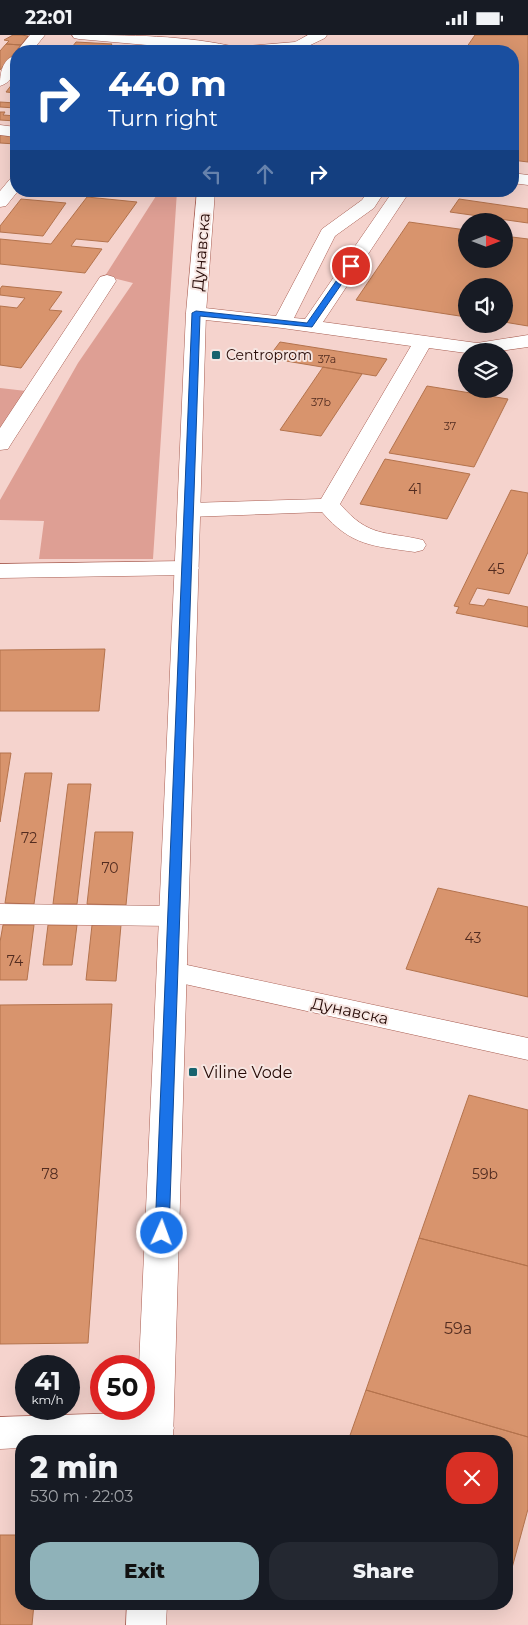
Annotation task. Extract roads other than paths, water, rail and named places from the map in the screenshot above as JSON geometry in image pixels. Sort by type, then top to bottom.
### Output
[{"type":"main road","points":[[29,45],[38,35]]},
{"type":"main road","points":[[79,35],[199,45]]},
{"type":"main road","points":[[305,45],[320,35]]},
{"type":"main road","points":[[0,81],[10,68]]},
{"type":"main road","points":[[0,202],[10,190]]},
{"type":"main road","name":"Дунавска","points":[[154,1435],[196,313],[206,197]]},
{"type":"main road","points":[[282,322],[328,233],[368,204],[373,197]]},
{"type":"main road","points":[[310,326],[398,197]]},
{"type":"main road","points":[[0,444],[107,281]]},
{"type":"main road","points":[[196,313],[282,322],[477,349],[528,341]]},
{"type":"main road","points":[[328,505],[423,342]]},
{"type":"main road","points":[[189,510],[328,505]]},
{"type":"main road","points":[[328,505],[346,525],[356,532],[415,545]]},
{"type":"main road","points":[[0,571],[187,568]]},
{"type":"main road","points":[[0,914],[174,916]]},
{"type":"main road","name":"Дунавска","points":[[172,972],[528,1049]]},
{"type":"main road","points":[[0,1433],[154,1435]]},
{"type":"main road","points":[[146,1625],[147,1610]]},
{"type":"place","name":"Centroprom","points":[[216,355]]},
{"type":"place","name":"Viline Vode","points":[[193,1072]]}]
